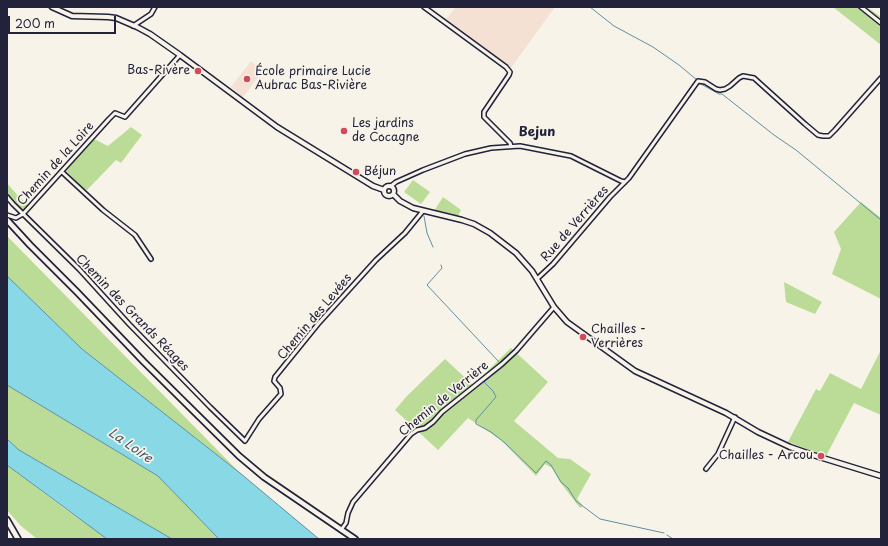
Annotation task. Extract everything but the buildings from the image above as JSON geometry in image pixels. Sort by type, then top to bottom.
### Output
[{"type":"main road","points":[[7,220],[144,362],[239,456],[264,477],[355,539]]},
{"type":"main road","points":[[7,520],[18,539]]},
{"type":"street","points":[[52,7],[72,16],[116,18],[150,34],[277,127],[373,186],[384,190],[385,194],[388,196],[394,195]]},
{"type":"street","points":[[133,26],[151,14],[155,7]]},
{"type":"street","points":[[424,7],[506,67],[510,72],[484,112],[484,117],[510,143],[511,146]]},
{"type":"street","points":[[861,7],[881,23]]},
{"type":"street","name":"Chemin de la Loire","points":[[7,215],[16,218],[23,214],[115,113],[125,117],[180,55]]},
{"type":"street","name":"Rue de Verrières","points":[[538,278],[553,264],[610,197],[625,182],[698,81],[705,82],[720,90],[730,86],[743,76],[754,78],[818,135],[829,136],[881,78]]},
{"type":"street","points":[[384,190],[388,186],[392,186],[402,179],[446,161],[481,150],[511,146],[535,148],[571,156],[625,182]]},
{"type":"street","points":[[62,172],[107,213],[136,235],[151,259]]},
{"type":"street","points":[[392,186],[394,195],[404,204],[423,211],[453,217],[474,224],[505,244],[538,278],[554,306],[567,322],[635,371],[735,417],[758,432],[801,451],[881,476]]},
{"type":"street","name":"Chemin des Grands Réages","points":[[7,196],[23,214],[79,269],[129,324],[235,433],[246,442]]},
{"type":"street","name":"Chemin des Levées","points":[[246,442],[259,419],[281,394],[280,388],[274,381],[275,377],[318,324],[376,260],[405,233],[423,211]]},
{"type":"street","name":"Chemin de Verrière","points":[[341,530],[346,523],[348,513],[353,502],[411,434],[417,430],[425,428],[433,422],[442,412],[502,364],[516,351],[554,306]]},
{"type":"street","points":[[706,468],[718,454],[735,417]]},
{"type":"shaded area","points":[[456,7],[555,7],[511,68],[446,19]]},
{"type":"shaded area","name":"École primaire Lucie Aubrac Bas-Rivière","points":[[251,61],[263,71],[243,97],[231,87]]},
{"type":"green space","points":[[833,7],[867,7],[881,17],[881,45]]},
{"type":"green space","points":[[131,127],[142,135],[121,163],[116,160],[86,191],[66,171],[94,139],[108,146]]},
{"type":"green space","points":[[413,180],[430,192],[421,204],[404,192]]},
{"type":"green space","points":[[7,183],[28,205],[25,209],[20,209],[7,194]]},
{"type":"green space","points":[[443,197],[461,210],[458,216],[434,211]]},
{"type":"green space","points":[[861,202],[881,218],[881,299],[832,274],[841,249],[834,232]]},
{"type":"green space","points":[[7,236],[240,473],[82,349],[7,276]]},
{"type":"green space","points":[[784,282],[822,302],[815,314],[786,302]]},
{"type":"green space","points":[[511,348],[548,382],[514,421],[558,458],[570,459],[591,474],[577,499],[583,506],[580,508],[560,482],[552,468],[545,464],[536,476],[501,440],[468,418],[438,450],[395,410],[407,396],[445,359],[473,385]]},
{"type":"green space","points":[[881,350],[881,415],[854,403],[826,456],[788,442],[816,389],[820,391],[830,373],[861,389]]},
{"type":"green space","points":[[7,385],[158,476],[219,539],[172,539],[19,450],[7,439]]},
{"type":"green space","points":[[7,465],[107,539],[37,539],[20,525],[7,510]]},
{"type":"water","name":"La Loire","points":[[7,276],[82,349],[240,473],[319,539],[219,539],[158,476],[7,385]]},
{"type":"water","points":[[7,439],[19,450],[172,539],[107,539],[7,465]]},
{"type":"waterway","points":[[590,7],[614,26],[653,47],[679,65],[697,80]]},
{"type":"waterway","points":[[699,83],[719,94],[722,94],[774,135],[796,150],[881,220]]},
{"type":"waterway","points":[[424,216],[427,233],[433,247]]},
{"type":"waterway","points":[[441,265],[442,268],[427,285],[500,363]]},
{"type":"waterway","points":[[504,366],[484,382],[493,391],[496,397],[476,420],[476,424],[491,432],[505,443],[536,473],[546,461],[551,465],[561,482],[568,488],[576,501],[600,519],[664,533]]},
{"type":"waterway","points":[[667,535],[673,539]]},
{"type":"place","name":"Bas-Rivère","points":[[198,71]]},
{"type":"place","name":"École primaire Lucie Aubrac Bas-Rivière","points":[[247,79]]},
{"type":"place","name":"Les jardins de Cocagne","points":[[344,131]]},
{"type":"place","name":"Béjun","points":[[356,172]]},
{"type":"place","name":"Chailles - Verrières","points":[[583,337]]},
{"type":"place","name":"Chailles - Arcou","points":[[821,456]]},
{"type":"district","name":"Bejun","points":[[537,132]]}]
